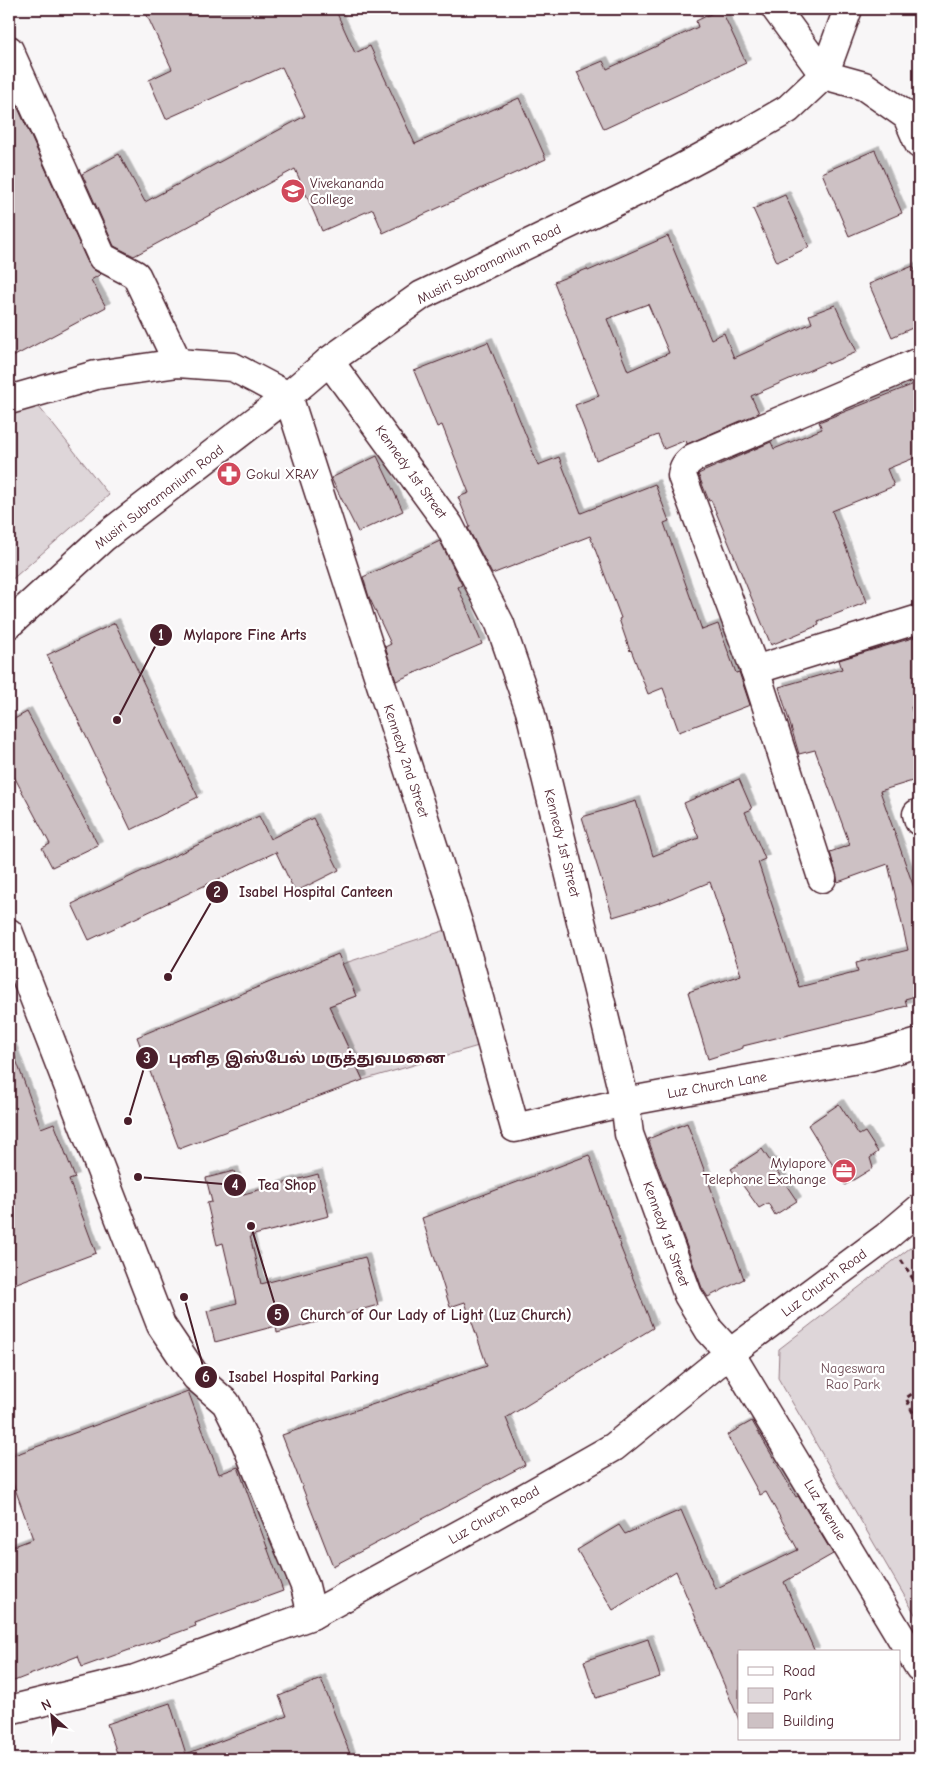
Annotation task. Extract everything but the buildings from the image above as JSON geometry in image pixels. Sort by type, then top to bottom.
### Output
[{"type":"street","points":[[776,9],[824,75],[864,86],[907,116],[919,144]]},
{"type":"street","points":[[824,75],[848,9]]},
{"type":"street","points":[[9,50],[102,257],[136,275],[178,363]]},
{"type":"street","name":"Musiri Subramanium Road","points":[[9,624],[104,538],[288,396],[329,361],[422,295],[642,189],[765,122],[788,109],[824,75]]},
{"type":"street","name":"Kennedy 1st Street","points":[[329,361],[449,525],[500,624],[530,711],[625,1102],[629,1134],[688,1295],[709,1330],[730,1353]]},
{"type":"street","points":[[822,878],[755,670],[682,476],[683,470],[687,462],[694,458],[919,362]]},
{"type":"street","points":[[9,400],[96,375],[178,363],[233,367],[288,396]]},
{"type":"street","name":"Kennedy 2nd Street","points":[[288,396],[459,926],[515,1128]]},
{"type":"street","points":[[755,670],[919,620]]},
{"type":"street","points":[[9,933],[160,1325],[196,1377],[226,1403],[246,1443],[305,1586],[312,1615]]},
{"type":"street","name":"Luz Church Lane","points":[[515,1128],[625,1102],[869,1057],[919,1043]]},
{"type":"street","name":"Luz Church Road","points":[[9,1710],[135,1679],[312,1615],[475,1526],[614,1447],[730,1353],[886,1237],[919,1209]]},
{"type":"street","name":"Luz Avenue","points":[[730,1353],[919,1667]]},
{"type":"path","points":[[919,1388],[906,1398],[919,1426]]},
{"type":"green space","points":[[35,402],[109,495],[9,582],[9,412]]},
{"type":"green space","points":[[452,928],[485,1044],[363,1080],[329,1006],[356,996],[342,964]]},
{"type":"green space","name":"Nageswara Rao Park","points":[[919,1241],[919,1621],[778,1378],[779,1349]]},
{"type":"place","name":"Vivekananda College","points":[[293,191]]},
{"type":"place","name":"Gokul XRAY","points":[[229,474]]},
{"type":"place","name":"Mylapore Fine Arts","points":[[117,720]]},
{"type":"place","name":"Isabel Hospital Canteen","points":[[168,977]]},
{"type":"place","name":"புனித இஸ்பேல் மருத்துவமனை","points":[[128,1121]]},
{"type":"place","name":"Mylapore Telephone Exchange","points":[[844,1171]]},
{"type":"place","name":"Tea Shop","points":[[138,1177]]},
{"type":"place","name":"Church of Our Lady of Light (Luz Church)","points":[[251,1226]]},
{"type":"place","name":"Isabel Hospital Parking","points":[[184,1297]]}]
